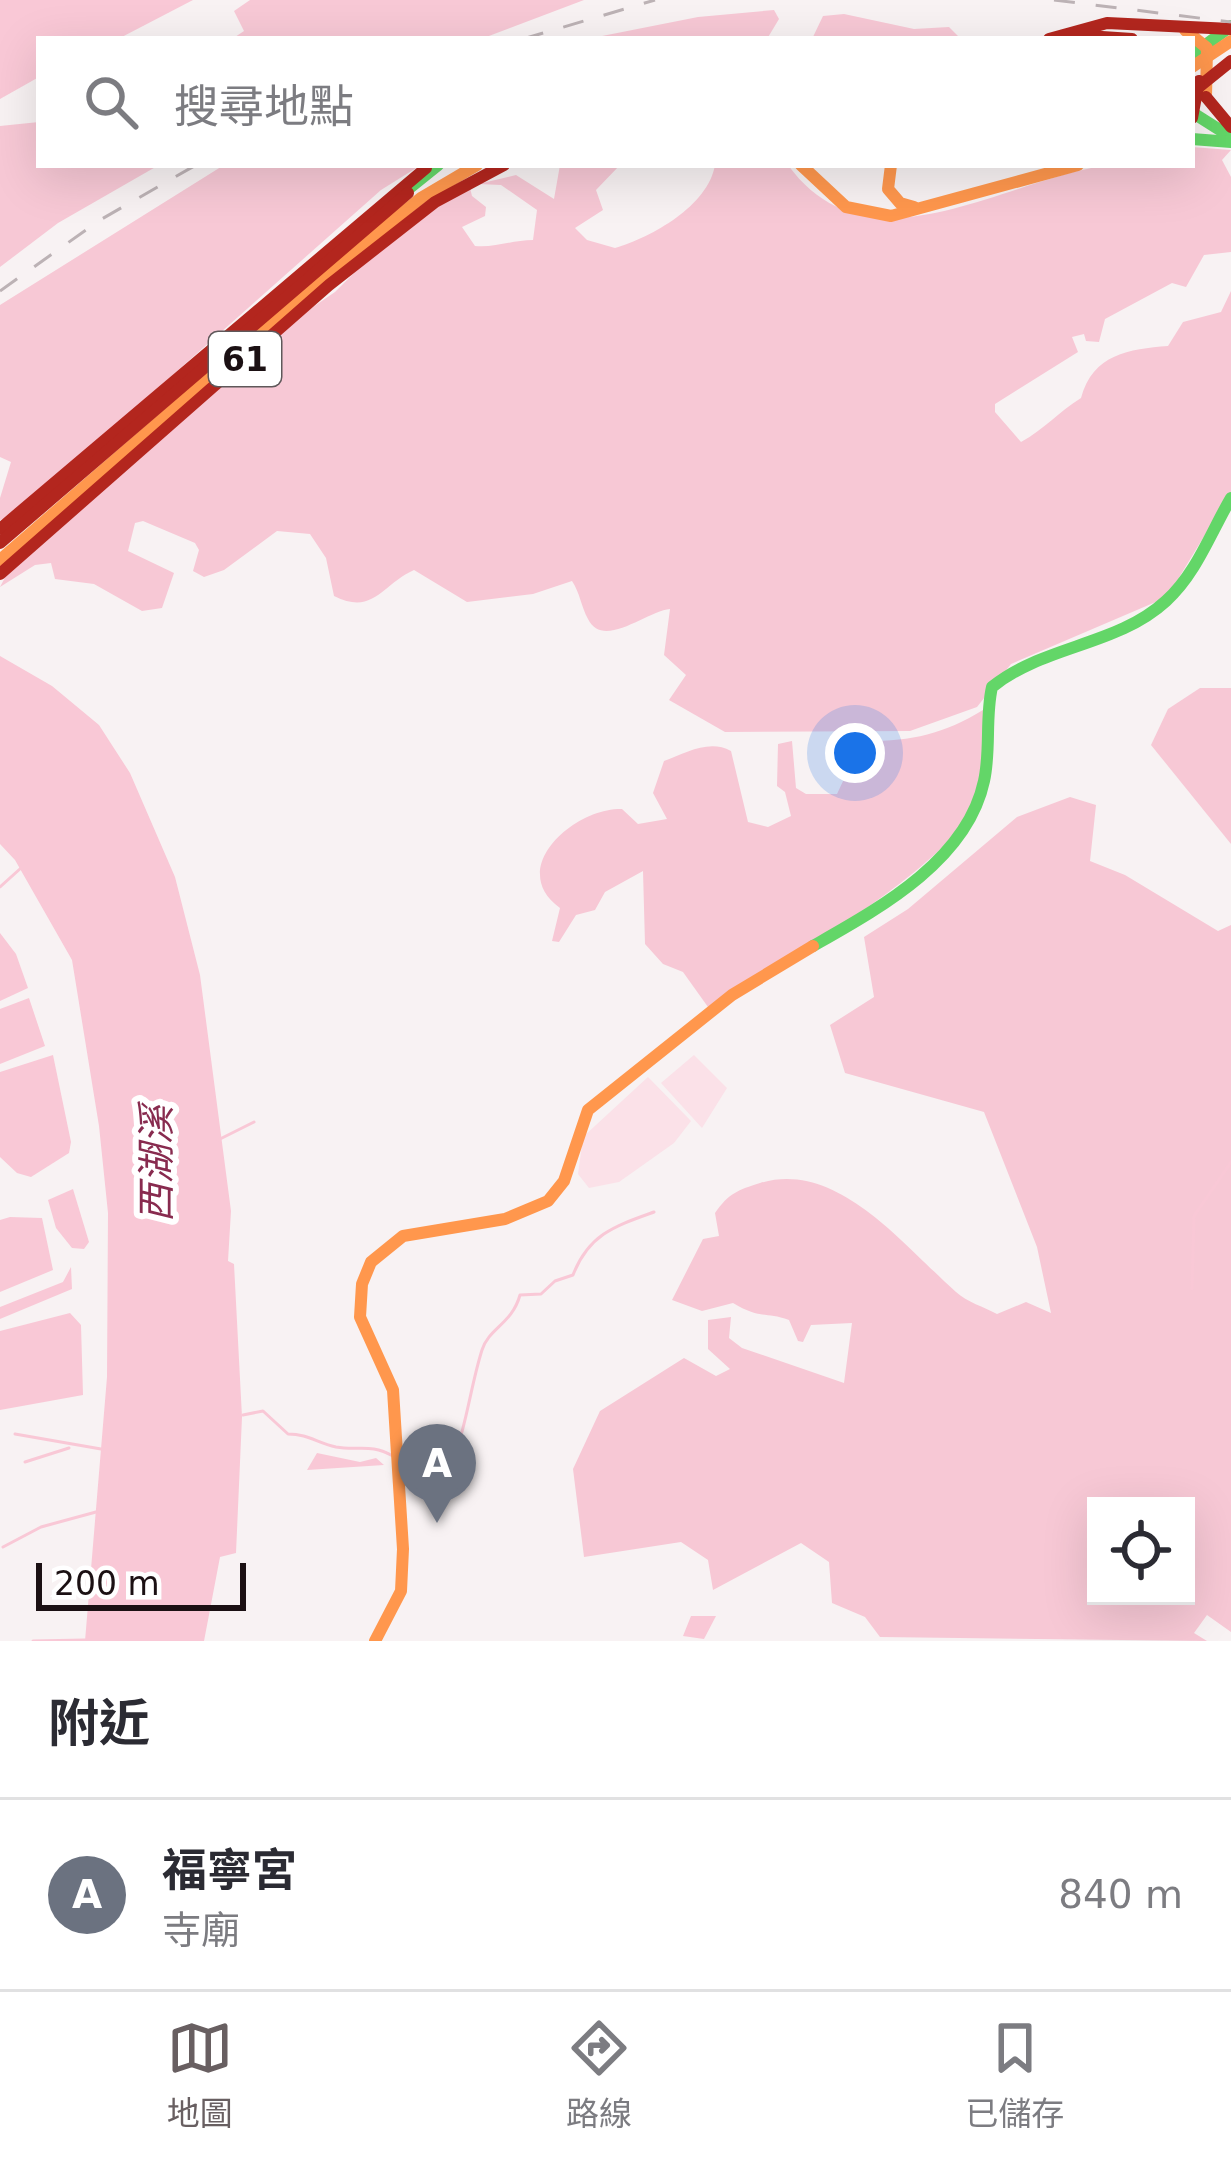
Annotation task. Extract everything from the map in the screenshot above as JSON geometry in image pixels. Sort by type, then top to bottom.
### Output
[{"type":"main road","points":[[1061,36],[1107,23],[1231,28]]},
{"type":"main road","points":[[1140,23],[1197,35],[1208,57]]},
{"type":"main road","points":[[1195,53],[1231,28]]},
{"type":"main road","points":[[1082,36],[1115,36]]},
{"type":"main road","points":[[1196,82],[1231,41]]},
{"type":"main road","points":[[1195,55],[1231,59]]},
{"type":"main road","points":[[1196,82],[1208,57]]},
{"type":"main road","points":[[1196,82],[1208,57]]},
{"type":"main road","points":[[1196,82],[1231,59]]},
{"type":"main road","points":[[1196,82],[1231,59]]},
{"type":"main road","points":[[1196,82],[1231,134]]},
{"type":"main road","points":[[1195,116],[1231,134]]},
{"type":"main road","points":[[1195,139],[1231,134]]},
{"type":"main road","name":"61","points":[[0,530],[408,178],[428,168]]},
{"type":"main road","points":[[350,238],[431,168]]},
{"type":"main road","name":"61","points":[[0,543],[350,238],[451,168]]},
{"type":"main road","name":"61","points":[[0,560],[421,198],[472,168]]},
{"type":"main road","name":"61","points":[[0,574],[328,286],[435,202],[498,168]]},
{"type":"main road","points":[[804,168],[846,207],[871,215],[920,209],[1067,168]]},
{"type":"main road","points":[[890,168],[886,177],[893,197],[920,209]]},
{"type":"main road","points":[[320,283],[435,202]]},
{"type":"main road","points":[[375,1641],[403,1581],[394,1390],[366,1342],[361,1319],[360,1289],[377,1251],[407,1234],[489,1224],[550,1199],[571,1169],[574,1139],[588,1110],[733,994],[931,866],[964,828],[981,794],[990,746],[992,687],[1033,658],[1114,628],[1168,599],[1231,498]]},
{"type":"shaded area","points":[[250,0],[584,0],[489,36],[236,36],[244,31],[234,11]]},
{"type":"shaded area","points":[[774,10],[779,19],[769,36],[602,36],[698,17]]},
{"type":"shaded area","points":[[844,14],[914,29],[949,27],[958,36],[813,36],[823,16]]},
{"type":"shaded area","points":[[36,122],[36,168],[154,168],[58,223],[0,267],[0,126]]},
{"type":"shaded area","points":[[1195,147],[1231,150],[1222,160],[1231,177],[1231,252],[1204,255],[1186,287],[1172,283],[1105,319],[1099,342],[1086,341],[1084,334],[1072,337],[1078,352],[995,404],[995,412],[1021,442],[1081,398],[1104,363],[1126,352],[1168,346],[1183,322],[1221,312],[1231,291],[1231,492],[1172,589],[1158,601],[1011,664],[977,707],[910,731],[725,732],[669,700],[686,675],[664,655],[670,609],[604,631],[588,619],[572,581],[533,594],[467,602],[414,570],[377,596],[348,601],[334,596],[326,558],[310,534],[277,531],[224,570],[204,577],[193,571],[199,550],[195,543],[143,521],[135,523],[128,551],[174,573],[162,608],[142,611],[94,584],[55,579],[51,563],[35,565],[0,587],[9,570],[291,322],[335,292],[382,245],[461,188],[470,188],[472,196],[486,207],[485,216],[462,227],[475,246],[489,246],[533,240],[537,210],[501,185],[478,184],[516,175],[554,199],[559,168],[617,168],[596,190],[603,210],[575,228],[587,240],[615,248],[676,218],[702,194],[714,168],[791,168],[821,197],[857,214],[897,218],[981,201],[1094,168],[1195,168]]},
{"type":"shaded area","points":[[219,168],[416,168],[381,190],[16,514],[0,520],[0,498],[11,462],[0,457],[0,305]]},
{"type":"shaded area","points":[[1200,688],[1231,688],[1231,844],[1151,745],[1168,709]]},
{"type":"shaded area","points":[[983,710],[990,712],[985,777],[963,825],[935,854],[859,913],[708,1007],[683,972],[663,964],[645,944],[643,871],[605,892],[595,910],[576,915],[559,942],[552,941],[560,908],[545,893],[540,876],[552,844],[584,819],[603,811],[622,809],[638,824],[667,819],[653,793],[664,761],[706,747],[731,751],[748,822],[768,827],[791,816],[785,792],[777,786],[778,744],[792,741],[796,788],[806,794],[837,794],[844,779],[870,774],[867,741],[927,734]]},
{"type":"shaded area","points":[[1070,797],[1096,805],[1090,861],[1125,875],[1218,931],[1231,925],[1231,1632],[1207,1615],[1194,1633],[1207,1641],[880,1637],[865,1617],[832,1603],[829,1562],[801,1543],[713,1590],[708,1560],[681,1542],[584,1557],[573,1469],[600,1411],[684,1358],[716,1376],[730,1369],[708,1349],[708,1320],[731,1317],[729,1338],[742,1348],[844,1383],[852,1323],[811,1325],[803,1342],[798,1341],[789,1320],[781,1317],[750,1312],[733,1303],[702,1311],[672,1300],[703,1239],[719,1236],[715,1213],[740,1190],[788,1179],[816,1183],[867,1211],[965,1299],[997,1314],[1026,1302],[1051,1313],[1037,1247],[984,1112],[845,1073],[830,1025],[874,997],[864,937],[908,909],[1017,817]]},
{"type":"shaded area","points":[[694,1055],[727,1088],[702,1128],[661,1083]]},
{"type":"shaded area","points":[[648,1077],[691,1121],[674,1143],[619,1182],[589,1188],[578,1174],[583,1137]]},
{"type":"water","points":[[0,0],[193,0],[124,36],[36,36],[36,79],[0,99]]},
{"type":"water","name":"西湖溪","points":[[0,656],[52,686],[99,725],[130,773],[175,877],[200,975],[231,1211],[228,1261],[234,1264],[242,1417],[236,1553],[220,1557],[204,1641],[85,1641],[107,1377],[108,1213],[72,960],[15,860],[0,844]]},
{"type":"water","points":[[0,933],[16,954],[28,988],[0,1001]]},
{"type":"water","points":[[29,998],[45,1046],[0,1064],[0,1009]]},
{"type":"water","points":[[53,1055],[71,1142],[69,1153],[31,1177],[17,1173],[0,1157],[0,1072]]},
{"type":"water","points":[[73,1189],[89,1242],[84,1249],[72,1248],[56,1228],[48,1200]]},
{"type":"water","points":[[42,1218],[53,1270],[0,1292],[0,1220]]},
{"type":"water","points":[[71,1267],[72,1289],[0,1319],[0,1307],[63,1282]]},
{"type":"water","points":[[70,1313],[81,1325],[83,1395],[0,1410],[0,1331]]},
{"type":"water","points":[[317,1453],[360,1462],[376,1458],[384,1465],[307,1470]]},
{"type":"water","points":[[691,1616],[716,1616],[704,1639],[683,1636]]},
{"type":"waterway","points":[[0,887],[21,868]]},
{"type":"waterway","points":[[218,1140],[254,1122]]},
{"type":"waterway","points":[[1192,1289],[1194,1216],[1231,1162]]},
{"type":"waterway","points":[[402,1458],[451,1464],[482,1350],[512,1313],[520,1295],[541,1294],[555,1281],[573,1275],[595,1241],[615,1227],[654,1212]]},
{"type":"waterway","points":[[243,1415],[263,1411],[288,1434],[393,1456]]},
{"type":"waterway","points":[[15,1434],[101,1449]]},
{"type":"waterway","points":[[25,1462],[69,1448]]},
{"type":"waterway","points":[[3,1547],[41,1527],[96,1512]]},
{"type":"waterway","points":[[33,1641],[85,1640]]},
{"type":"railway","points":[[533,36],[655,0]]},
{"type":"railway","points":[[1054,0],[1231,22]]},
{"type":"railway","points":[[0,291],[100,220],[191,168]]},
{"type":"traffic: fast","points":[[1195,53],[1231,26]]},
{"type":"traffic: fast","points":[[1195,114],[1231,137]]},
{"type":"traffic: fast","points":[[1195,139],[1231,142]]},
{"type":"traffic: fast","points":[[397,198],[434,168]]},
{"type":"traffic: fast","points":[[813,946],[916,880],[959,835],[984,781],[992,687],[1034,662],[1125,628],[1166,601],[1194,566],[1231,498]]},
{"type":"traffic: slow","points":[[1185,30],[1192,36]]},
{"type":"traffic: slow","points":[[1195,38],[1207,48],[1206,97]]},
{"type":"traffic: slow","points":[[1195,65],[1231,41]]},
{"type":"traffic: slow","points":[[0,560],[360,247],[421,198],[472,168]]},
{"type":"traffic: slow","points":[[804,168],[846,207],[891,216],[1067,168]]},
{"type":"traffic: slow","points":[[891,168],[888,189],[900,203],[914,207]]},
{"type":"traffic: slow","points":[[375,1641],[401,1591],[403,1549],[393,1390],[360,1317],[362,1284],[371,1262],[403,1236],[505,1219],[548,1201],[564,1181],[588,1110],[732,995],[813,946]]},
{"type":"traffic: jam","points":[[1060,36],[1107,23],[1231,29]]},
{"type":"traffic: jam","points":[[1195,90],[1231,61]]},
{"type":"traffic: jam","points":[[1195,102],[1199,81]]},
{"type":"traffic: jam","points":[[1206,97],[1231,127]]},
{"type":"traffic: jam","points":[[0,529],[426,168]]},
{"type":"traffic: jam","points":[[0,574],[329,285],[435,202],[498,168]]},
{"type":"traffic: jam","points":[[0,543],[408,193]]},
{"type":"place","name":"福寧宮","points":[[437,1523]]}]
